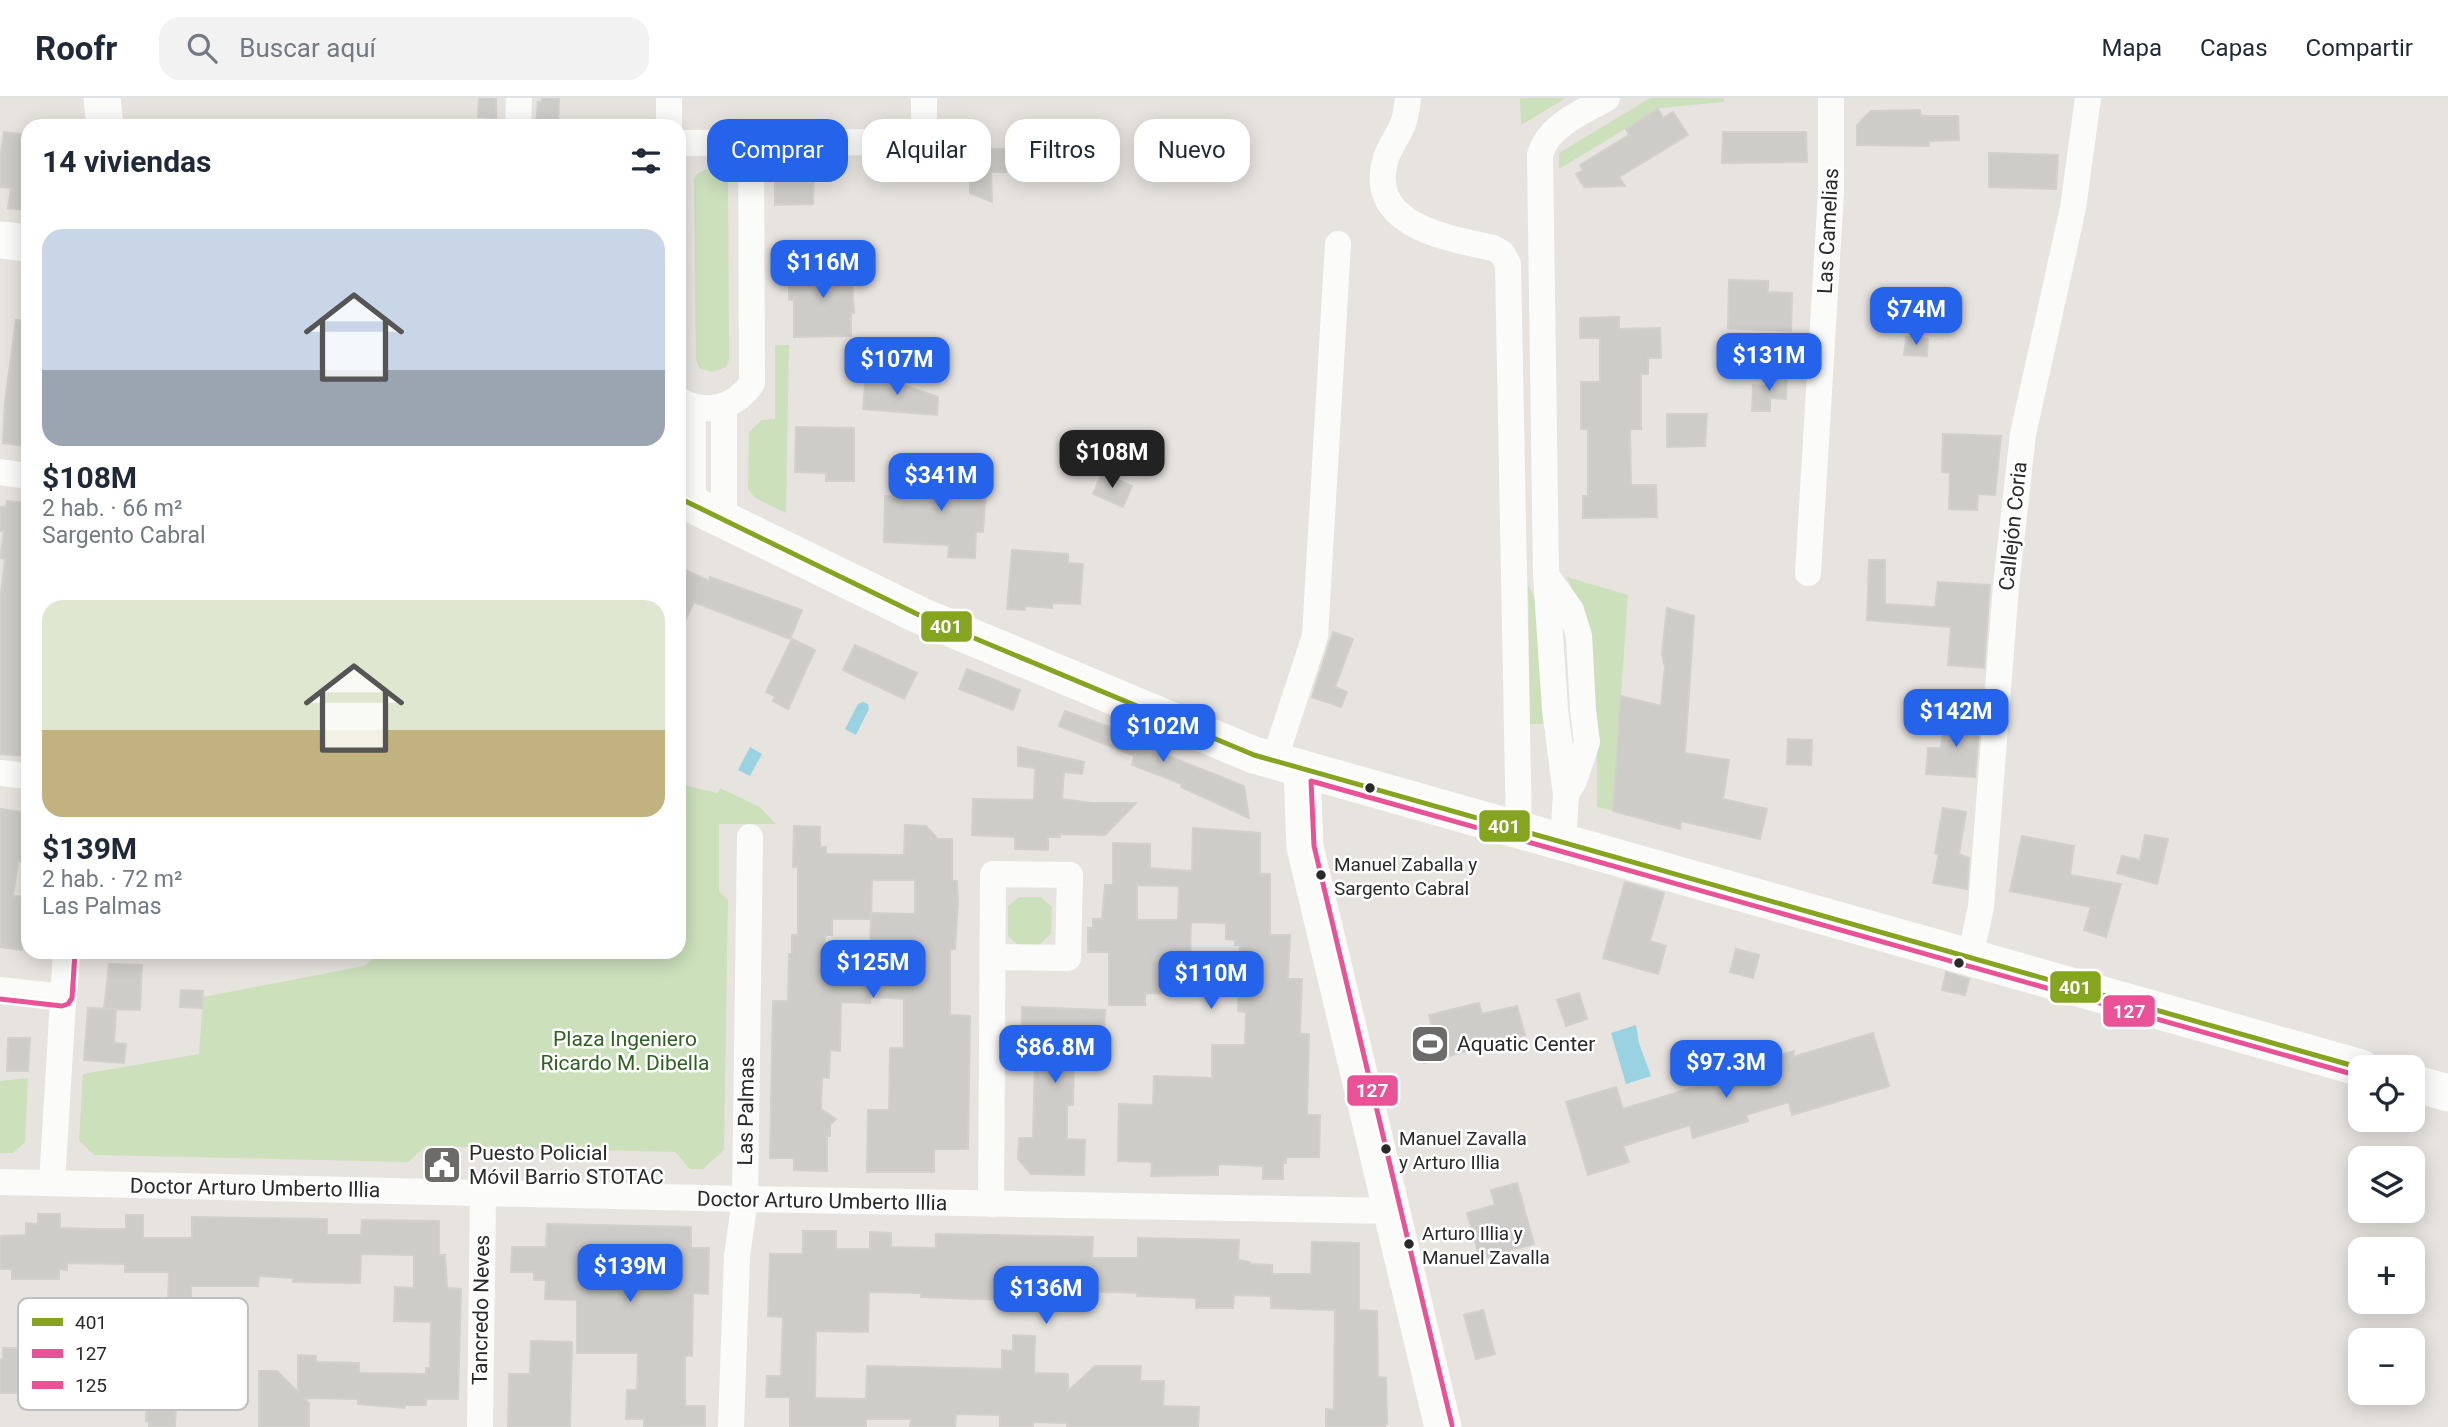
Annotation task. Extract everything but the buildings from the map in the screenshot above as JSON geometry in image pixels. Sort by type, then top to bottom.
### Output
[{"type":"main road","points":[[102,98],[104,119]]},
{"type":"main road","points":[[0,240],[21,242]]},
{"type":"main road","points":[[699,507],[919,615],[1243,751],[2348,1064]]},
{"type":"main road","points":[[1288,765],[1305,847],[1443,1427]]},
{"type":"main road","points":[[2425,1086],[2448,1093]]},
{"type":"street","points":[[518,119],[519,98]]},
{"type":"street","points":[[669,98],[669,119]]},
{"type":"street","points":[[848,142],[899,142],[918,135],[924,122],[924,98]]},
{"type":"street","points":[[1408,98],[1403,125],[1385,161],[1386,193],[1392,206],[1416,227],[1429,233],[1493,248],[1502,253],[1508,264],[1519,831]]},
{"type":"street","points":[[1563,843],[1566,794],[1555,710],[1546,575],[1540,156],[1543,143],[1552,131],[1607,98]]},
{"type":"street","name":"Las Camelias","points":[[1808,573],[1831,191],[1831,98]]},
{"type":"street","name":"Callejón Coria","points":[[1970,958],[1981,907],[2006,586],[2023,434],[2073,208],[2088,98]]},
{"type":"street","points":[[686,143],[707,143]]},
{"type":"street","points":[[699,507],[686,403],[724,405],[738,400],[752,383],[751,182]]},
{"type":"street","points":[[1288,765],[1315,636],[1338,244]]},
{"type":"street","points":[[699,507],[724,405]]},
{"type":"street","points":[[0,472],[21,475]]},
{"type":"street","points":[[0,773],[21,775]]},
{"type":"street","name":"Las Palmas","points":[[731,1427],[737,1256],[745,1199],[750,837]]},
{"type":"street","points":[[991,1203],[993,957]]},
{"type":"street","points":[[52,1184],[66,959]]},
{"type":"street","points":[[0,990],[63,997]]},
{"type":"street","name":"Doctor Arturo Umberto Illia","points":[[0,1182],[1392,1211]]},
{"type":"street","name":"Tancredo Neves","points":[[480,1427],[482,1194]]},
{"type":"green space","points":[[1520,98],[1566,98],[1521,125]]},
{"type":"green space","points":[[1650,98],[1724,98],[1724,102],[1660,108],[1559,169],[1559,153]]},
{"type":"green space","points":[[707,169],[707,182],[728,182],[729,360],[726,367],[713,372],[700,369],[696,360],[694,179],[697,174]]},
{"type":"green space","points":[[775,345],[789,345],[786,513],[755,498],[748,489],[749,432],[762,420],[775,419]]},
{"type":"green space","points":[[1567,577],[1628,595],[1613,811],[1597,807],[1597,750],[1587,624]]},
{"type":"green space","points":[[1528,584],[1542,615],[1550,733],[1544,733],[1544,724],[1530,724]]},
{"type":"green space","name":"Plaza Ingeniero Ricardo M. Dibella","points":[[686,786],[717,793],[720,788],[760,807],[776,824],[719,824],[719,891],[728,900],[724,1150],[703,1169],[690,1169],[675,1152],[426,1146],[408,1162],[94,1155],[79,1140],[83,1074],[199,1054],[203,997],[364,966],[374,959],[686,959]]},
{"type":"green space","points":[[1020,897],[1041,897],[1052,907],[1051,934],[1039,945],[1018,945],[1008,936],[1008,906]]},
{"type":"green space","points":[[28,1078],[25,1142],[13,1153],[0,1153],[0,1081]]},
{"type":"water","points":[[858,704],[868,704],[869,709],[856,735],[845,729]]},
{"type":"water","points":[[750,747],[762,754],[750,776],[738,770]]},
{"type":"water","points":[[1636,1025],[1639,1043],[1651,1076],[1626,1084],[1611,1033]]},
{"type":"transit line","name":"401","points":[[686,501],[919,615],[1254,755],[2348,1064]]},
{"type":"transit line","name":"127","points":[[1452,1425],[1314,846],[1311,781],[2348,1073]]},
{"type":"transit line","name":"125","points":[[0,999],[62,1006],[68,1004],[72,998],[75,959]]},
{"type":"place","name":"Manuel Zaballa y Sargento Cabral","points":[[1321,875]]},
{"type":"place","name":"Aquatic Center","points":[[1430,1044]]},
{"type":"place","name":"Manuel Zavalla y Arturo Illia","points":[[1386,1149]]},
{"type":"place","name":"Puesto Policial Móvil Barrio STOTAC","points":[[442,1165]]},
{"type":"place","name":"Arturo Illia y Manuel Zavalla","points":[[1409,1244]]}]
